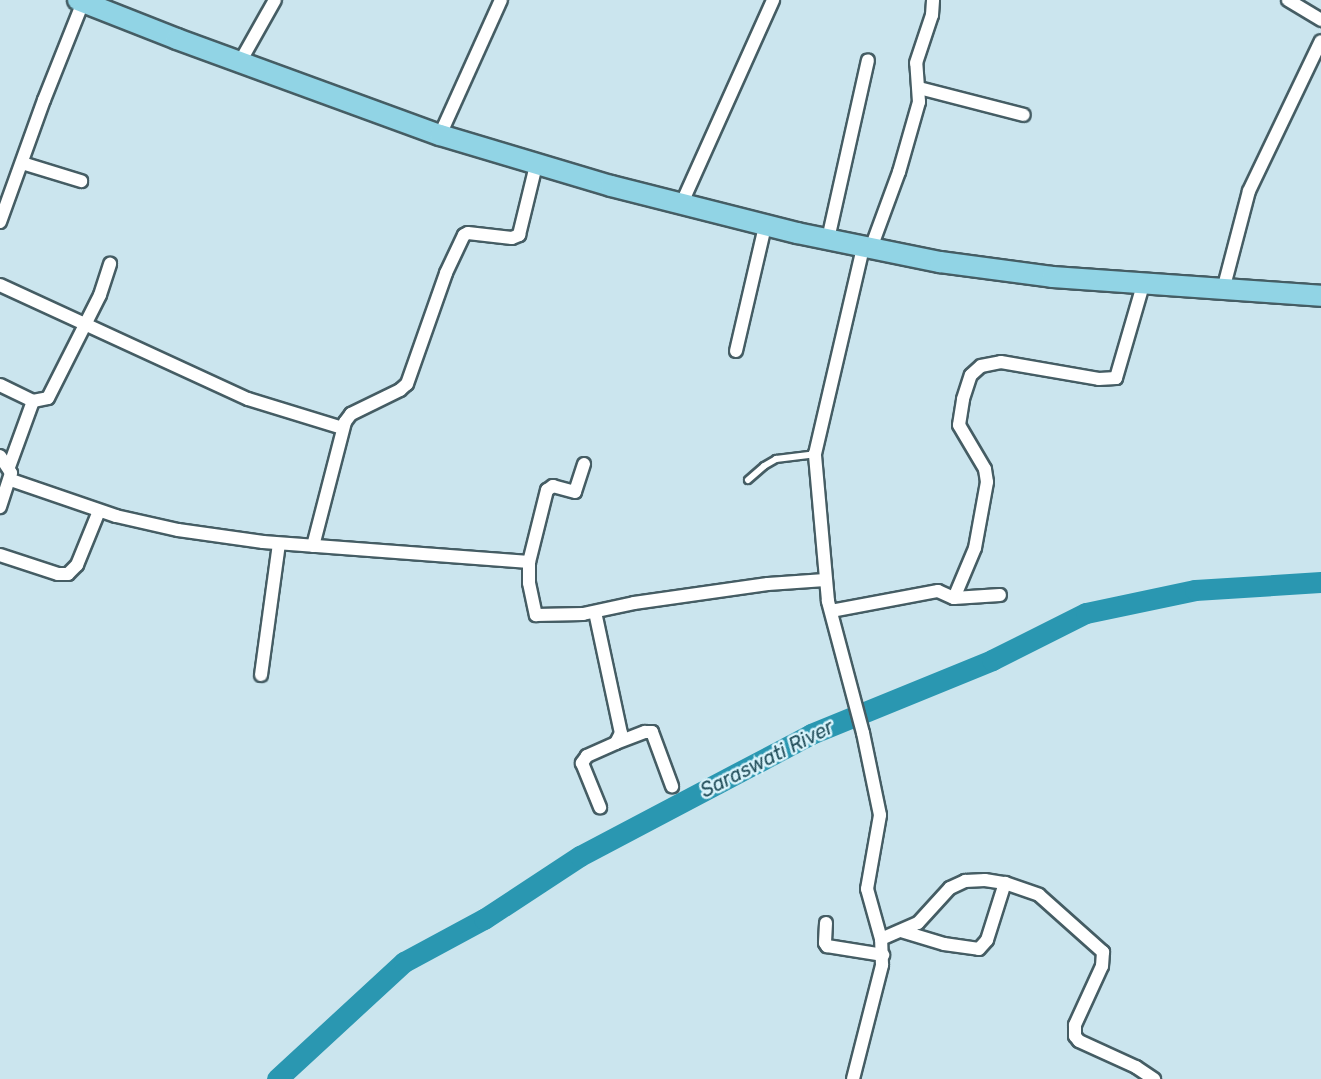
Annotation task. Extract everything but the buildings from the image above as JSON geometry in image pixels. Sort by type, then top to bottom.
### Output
[{"type":"main road","points":[[81,1],[440,135],[536,165],[765,226],[996,271],[1143,285],[1321,297]]},
{"type":"street","points":[[240,62],[275,0]]},
{"type":"street","points":[[440,135],[501,0]]},
{"type":"street","points":[[681,205],[773,0]]},
{"type":"street","points":[[853,1079],[878,987],[883,955],[881,939],[867,889],[880,815],[864,733],[853,699],[825,580],[815,454],[867,247],[902,161],[919,102],[916,63],[932,15],[933,0]]},
{"type":"street","points":[[1288,0],[1321,20]]},
{"type":"street","points":[[0,222],[81,1]]},
{"type":"street","points":[[1223,290],[1249,191],[1321,41]]},
{"type":"street","points":[[828,239],[868,60]]},
{"type":"street","points":[[919,88],[1024,115]]},
{"type":"street","points":[[22,164],[81,181]]},
{"type":"street","points":[[313,546],[342,428],[351,414],[400,390],[407,384],[446,273],[461,239],[468,233],[513,238],[519,235],[536,165]]},
{"type":"street","points":[[736,351],[765,226]]},
{"type":"street","points":[[0,385],[33,400],[48,398],[103,288],[110,264]]},
{"type":"street","points":[[0,285],[248,399],[342,428]]},
{"type":"street","points":[[954,598],[975,548],[987,482],[985,470],[959,425],[963,399],[971,375],[981,366],[1001,362],[1099,379],[1116,378],[1143,285]]},
{"type":"street","points":[[0,507],[11,480],[9,466],[33,400]]},
{"type":"street","points":[[0,456],[9,466]]},
{"type":"street","points":[[584,464],[575,492],[553,486],[547,490],[529,562],[536,615],[574,615],[634,603],[768,584],[825,580]]},
{"type":"street","points":[[11,480],[99,511],[178,530],[279,544],[529,562]]},
{"type":"street","points":[[0,555],[58,574],[68,574],[77,565],[99,511]]},
{"type":"street","points":[[261,675],[279,544]]},
{"type":"street","points":[[831,611],[938,591],[954,598],[1000,595]]},
{"type":"street","points":[[595,612],[620,723],[621,733],[616,743]]},
{"type":"street","points":[[600,807],[582,763],[587,756],[648,731],[652,732],[672,786]]},
{"type":"street","points":[[881,939],[924,918],[944,894],[959,883],[973,879],[1005,883],[1039,895],[1099,946],[1104,958],[1075,1025],[1075,1036],[1079,1041],[1136,1067],[1154,1079]]},
{"type":"street","points":[[901,931],[944,944],[979,949],[987,940],[1005,883]]},
{"type":"street","points":[[826,923],[825,943],[827,946],[883,955]]},
{"type":"lane","points":[[748,480],[776,459],[815,454]]},
{"type":"waterway","name":"Saraswati River","points":[[277,1079],[404,962],[484,919],[580,856],[811,734],[992,660],[1086,613],[1195,590],[1321,582]]}]
